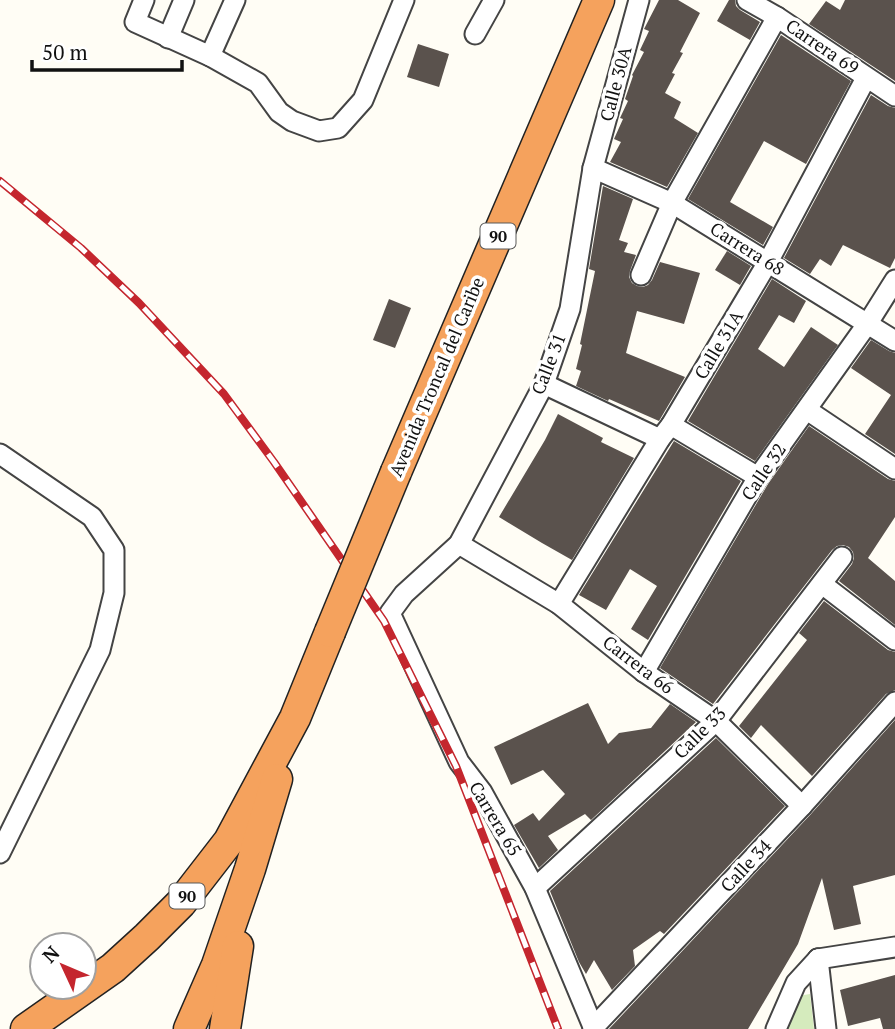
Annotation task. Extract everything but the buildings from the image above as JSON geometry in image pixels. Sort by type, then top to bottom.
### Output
[{"type":"highway","name":"Avenida Troncal del Caribe","points":[[189,1029],[218,965],[295,718],[396,472],[599,0]]},
{"type":"highway","name":"Avenida Troncal del Caribe","points":[[26,1029],[113,968],[181,903],[229,841],[295,718]]},
{"type":"highway","points":[[225,1029],[250,869]]},
{"type":"street","points":[[144,0],[135,22],[258,83],[279,112],[292,121],[319,131],[338,128],[363,100],[404,0]]},
{"type":"street","points":[[167,38],[184,0]]},
{"type":"street","points":[[210,57],[235,0]]},
{"type":"street","points":[[475,34],[494,0]]},
{"type":"street","name":"Calle 30A","points":[[593,168],[639,0]]},
{"type":"street","name":"Carrera 69","points":[[747,0],[895,96]]},
{"type":"street","points":[[641,275],[672,203],[777,17]]},
{"type":"street","name":"Calle 31A","points":[[559,604],[768,262],[866,78]]},
{"type":"street","name":"Carrera 68","points":[[593,168],[672,203],[895,341]]},
{"type":"street","name":"Calle 31","points":[[390,613],[404,594],[459,544],[544,384],[570,309],[593,168]]},
{"type":"street","name":"Calle 32","points":[[644,672],[758,477],[868,323],[895,280]]},
{"type":"street","points":[[544,384],[665,432],[758,477]]},
{"type":"street","points":[[807,410],[895,469]]},
{"type":"street","points":[[0,454],[92,517],[114,550],[114,593],[100,650],[0,853]]},
{"type":"street","name":"Carrera 66","points":[[459,544],[559,604],[644,672],[716,721],[802,806]]},
{"type":"street","name":"Calle 33","points":[[535,888],[716,721],[842,557]]},
{"type":"street","points":[[822,584],[895,640]]},
{"type":"street","name":"Carrera 65","points":[[390,613],[459,762],[482,792],[535,888],[593,1028]]},
{"type":"street","name":"Calle 34","points":[[593,1028],[802,806],[895,702]]},
{"type":"street","points":[[776,1029],[796,983],[818,959],[895,947]]},
{"type":"street","points":[[818,959],[826,1029]]},
{"type":"green space","points":[[810,994],[814,1029],[783,1029],[798,996]]},
{"type":"railway","points":[[0,181],[81,248],[139,303],[224,394],[384,621],[456,766],[558,1029]]}]
